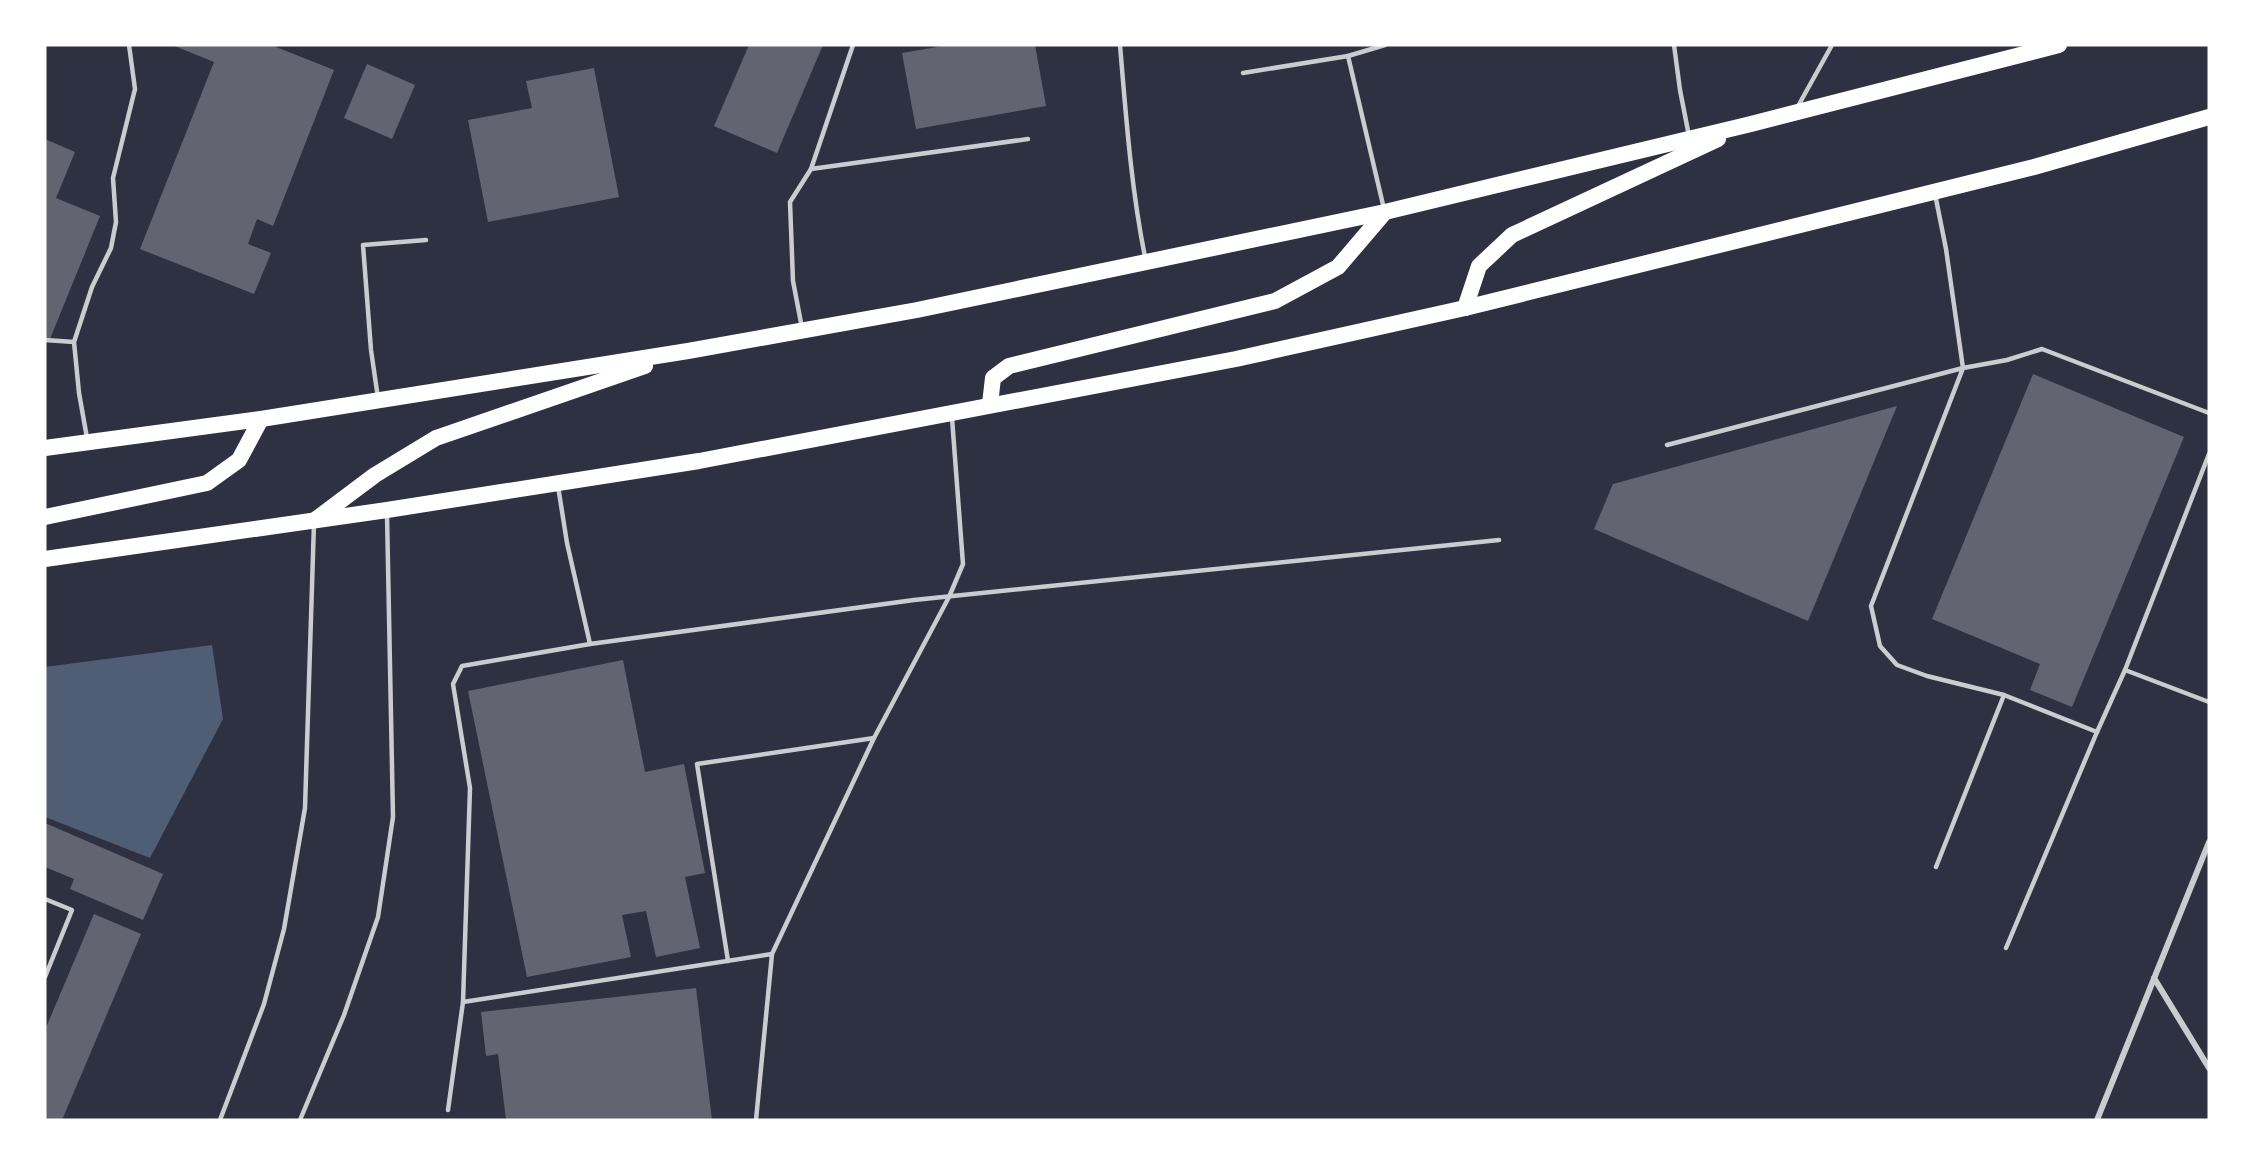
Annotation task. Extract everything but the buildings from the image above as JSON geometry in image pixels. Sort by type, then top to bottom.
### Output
[{"type":"highway","points":[[45,448],[378,401],[688,351],[917,310],[1385,212],[1751,124],[2059,45]]},
{"type":"highway","points":[[45,559],[387,510],[699,461],[1236,358],[1465,308],[1935,192],[2034,167],[2209,117]]},
{"type":"highway","points":[[1465,308],[1479,266],[1512,234],[1751,124]]},
{"type":"highway","points":[[990,404],[993,378],[1009,366],[1275,301],[1338,267],[1385,212]]},
{"type":"highway","points":[[314,520],[375,475],[436,438],[688,351]]},
{"type":"highway","points":[[45,517],[207,483],[239,460],[261,419]]},
{"type":"street","points":[[2097,1120],[2209,842]]},
{"type":"street","points":[[2154,978],[2209,1068]]},
{"type":"lane","points":[[88,442],[79,393],[74,342],[92,287],[111,248],[116,222],[113,178],[135,89],[129,45]]},
{"type":"lane","points":[[803,330],[793,281],[790,202],[811,169],[853,45]]},
{"type":"lane","points":[[1120,45],[1136,213],[1146,263]]},
{"type":"lane","points":[[1242,73],[1348,56],[1385,45]]},
{"type":"lane","points":[[1674,45],[1690,139]]},
{"type":"lane","points":[[1795,113],[1832,45]]},
{"type":"lane","points":[[1348,56],[1385,212]]},
{"type":"lane","points":[[811,169],[1028,139]]},
{"type":"lane","points":[[1935,192],[1964,368],[1870,606],[1880,646],[1897,665],[1927,676],[2004,695],[2097,732]]},
{"type":"lane","points":[[378,401],[371,350],[363,245],[426,240]]},
{"type":"lane","points":[[45,340],[74,342]]},
{"type":"lane","points":[[1667,445],[1964,368],[2007,360],[2042,349],[2209,413]]},
{"type":"lane","points":[[756,1120],[772,954],[874,738],[949,597],[963,564],[952,412]]},
{"type":"lane","points":[[2006,948],[2125,670],[2209,454]]},
{"type":"lane","points":[[557,483],[567,543],[590,644]]},
{"type":"lane","points":[[300,1120],[344,1015],[378,917],[393,817],[387,510]]},
{"type":"lane","points":[[220,1120],[264,1004],[279,951],[305,808],[314,520]]},
{"type":"lane","points":[[448,1110],[463,1002],[470,788],[453,684],[462,666],[590,644],[903,601],[1499,540]]},
{"type":"lane","points":[[2125,670],[2209,702]]},
{"type":"lane","points":[[1936,867],[2004,695]]},
{"type":"lane","points":[[728,961],[697,764],[874,738]]},
{"type":"lane","points":[[45,899],[72,910],[45,976]]},
{"type":"lane","points":[[463,1002],[772,954]]},
{"type":"water","points":[[212,645],[223,719],[150,858],[45,817],[45,667]]}]
